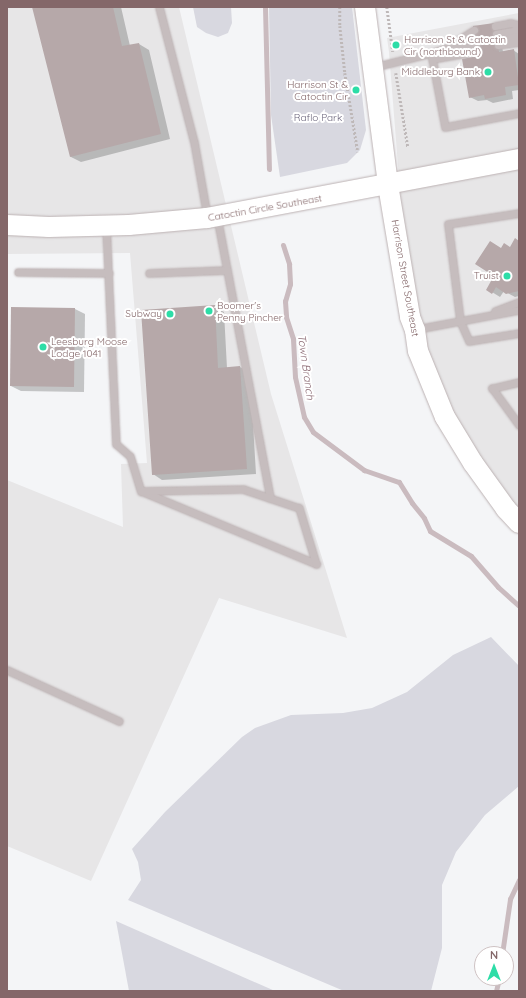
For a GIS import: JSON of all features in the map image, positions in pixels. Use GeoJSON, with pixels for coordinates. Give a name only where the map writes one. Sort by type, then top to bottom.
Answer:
{"type":"FeatureCollection","features":[{"type":"Feature","properties":{"kind":"street","name":"Harrison Street Southeast"},"geometry":{"type":"LineString","coordinates":[[365,7],[388,185],[410,317],[415,330],[418,351],[445,417],[472,463],[506,509],[519,523]]}},
{"type":"Feature","properties":{"kind":"street","name":"Catoctin Circle Southeast"},"geometry":{"type":"LineString","coordinates":[[7,225],[49,227],[166,223],[212,217],[388,185],[519,159]]}},
{"type":"Feature","properties":{"kind":"lane"},"geometry":{"type":"LineString","coordinates":[[159,7],[212,217],[227,270],[270,498]]}},
{"type":"Feature","properties":{"kind":"lane"},"geometry":{"type":"LineString","coordinates":[[495,26],[510,23],[519,25]]}},
{"type":"Feature","properties":{"kind":"lane"},"geometry":{"type":"LineString","coordinates":[[431,56],[447,48],[474,30]]}},
{"type":"Feature","properties":{"kind":"lane"},"geometry":{"type":"LineString","coordinates":[[497,40],[519,30]]}},
{"type":"Feature","properties":{"kind":"lane"},"geometry":{"type":"LineString","coordinates":[[497,40],[519,36]]}},
{"type":"Feature","properties":{"kind":"lane"},"geometry":{"type":"LineString","coordinates":[[497,40],[519,42]]}},
{"type":"Feature","properties":{"kind":"lane"},"geometry":{"type":"LineString","coordinates":[[373,68],[476,45],[447,48]]}},
{"type":"Feature","properties":{"kind":"lane"},"geometry":{"type":"LineString","coordinates":[[431,56],[445,127],[519,113]]}},
{"type":"Feature","properties":{"kind":"lane"},"geometry":{"type":"LineString","coordinates":[[519,213],[448,224],[460,321],[469,341],[519,333]]}},
{"type":"Feature","properties":{"kind":"lane"},"geometry":{"type":"LineString","coordinates":[[106,226],[116,444],[130,456],[141,491],[316,564],[299,508],[243,489],[141,491]]}},
{"type":"Feature","properties":{"kind":"lane"},"geometry":{"type":"LineString","coordinates":[[149,274],[227,270]]}},
{"type":"Feature","properties":{"kind":"lane"},"geometry":{"type":"LineString","coordinates":[[18,272],[109,274]]}},
{"type":"Feature","properties":{"kind":"lane"},"geometry":{"type":"LineString","coordinates":[[484,316],[519,302]]}},
{"type":"Feature","properties":{"kind":"lane"},"geometry":{"type":"LineString","coordinates":[[415,330],[519,310]]}},
{"type":"Feature","properties":{"kind":"lane"},"geometry":{"type":"LineString","coordinates":[[519,382],[492,388],[519,426]]}},
{"type":"Feature","properties":{"kind":"lane"},"geometry":{"type":"LineString","coordinates":[[7,670],[119,721]]}},
{"type":"Feature","properties":{"kind":"path"},"geometry":{"type":"LineString","coordinates":[[340,7],[340,26],[345,73],[358,152]]}},
{"type":"Feature","properties":{"kind":"path"},"geometry":{"type":"LineString","coordinates":[[387,7],[394,63],[408,147]]}},
{"type":"Feature","properties":{"kind":"shaded area"},"geometry":{"type":"Polygon","coordinates":[[[7,7],[179,7],[271,394],[347,638],[219,598],[91,881],[7,846],[7,480],[123,527],[121,464],[147,463],[130,253],[7,254],[7,7]]]}},
{"type":"Feature","properties":{"kind":"shaded area"},"geometry":{"type":"Polygon","coordinates":[[[519,13],[519,523],[445,417],[410,317],[387,38],[519,13]]]}},
{"type":"Feature","properties":{"kind":"green space"},"geometry":{"type":"Polygon","coordinates":[[[193,7],[231,7],[232,23],[228,33],[218,37],[206,33],[197,27],[193,7]]]}},
{"type":"Feature","properties":{"kind":"green space","name":"Raflo Park"},"geometry":{"type":"Polygon","coordinates":[[[269,7],[352,7],[366,130],[360,150],[347,163],[280,177],[271,115],[269,7]]]}},
{"type":"Feature","properties":{"kind":"green space"},"geometry":{"type":"Polygon","coordinates":[[[491,637],[519,666],[519,786],[485,815],[456,852],[442,885],[442,948],[431,991],[344,991],[128,900],[141,880],[138,862],[132,849],[165,812],[242,737],[255,728],[291,715],[343,713],[372,708],[407,692],[453,655],[491,637]]]}},
{"type":"Feature","properties":{"kind":"green space"},"geometry":{"type":"Polygon","coordinates":[[[116,921],[275,991],[129,991],[116,921]]]}},
{"type":"Feature","properties":{"kind":"building"},"geometry":{"type":"Polygon","coordinates":[[[32,7],[113,7],[122,46],[139,43],[161,134],[70,157],[32,7]]]}},
{"type":"Feature","properties":{"kind":"building"},"geometry":{"type":"Polygon","coordinates":[[[494,23],[499,52],[514,49],[519,85],[505,87],[506,95],[485,99],[484,95],[469,98],[462,59],[478,56],[473,26],[494,23]]]}},
{"type":"Feature","properties":{"kind":"building"},"geometry":{"type":"Polygon","coordinates":[[[515,238],[519,241],[519,291],[506,294],[496,287],[492,294],[486,290],[491,281],[486,278],[489,273],[475,264],[490,241],[501,248],[504,243],[510,247],[515,238]]]}},
{"type":"Feature","properties":{"kind":"building"},"geometry":{"type":"Polygon","coordinates":[[[215,305],[218,368],[240,366],[247,469],[152,475],[141,310],[215,305]]]}},
{"type":"Feature","properties":{"kind":"building","name":"Leesburg Moose Lodge 1041"},"geometry":{"type":"Polygon","coordinates":[[[11,307],[75,308],[74,387],[10,386],[11,307]]]}},
{"type":"Feature","properties":{"kind":"waterway","name":"Town Branch"},"geometry":{"type":"LineString","coordinates":[[265,7],[269,169]]}},
{"type":"Feature","properties":{"kind":"waterway","name":"Town Branch"},"geometry":{"type":"LineString","coordinates":[[283,245],[289,264],[290,284],[285,301],[286,317],[293,339],[295,377],[304,417],[313,432],[364,470],[399,482],[412,503],[424,518],[430,531],[471,556],[498,587],[519,606]]}},
{"type":"Feature","properties":{"kind":"waterway"},"geometry":{"type":"LineString","coordinates":[[503,946],[510,899],[519,880]]}},
{"type":"Feature","properties":{"kind":"waterway"},"geometry":{"type":"LineString","coordinates":[[496,991],[497,986]]}},
{"type":"Feature","properties":{"kind":"place","name":"Harrison St & Catoctin Cir (northbound)"},"geometry":{"type":"Point","coordinates":[396,45]}},
{"type":"Feature","properties":{"kind":"place","name":"Middleburg Bank"},"geometry":{"type":"Point","coordinates":[488,72]}},
{"type":"Feature","properties":{"kind":"place","name":"Harrison St & Catoctin Cir"},"geometry":{"type":"Point","coordinates":[356,90]}},
{"type":"Feature","properties":{"kind":"place","name":"Truist"},"geometry":{"type":"Point","coordinates":[507,276]}},
{"type":"Feature","properties":{"kind":"place","name":"Boomer's Penny Pincher"},"geometry":{"type":"Point","coordinates":[209,311]}},
{"type":"Feature","properties":{"kind":"place","name":"Subway"},"geometry":{"type":"Point","coordinates":[170,314]}},
{"type":"Feature","properties":{"kind":"place","name":"Leesburg Moose Lodge 1041"},"geometry":{"type":"Point","coordinates":[43,347]}}]}
